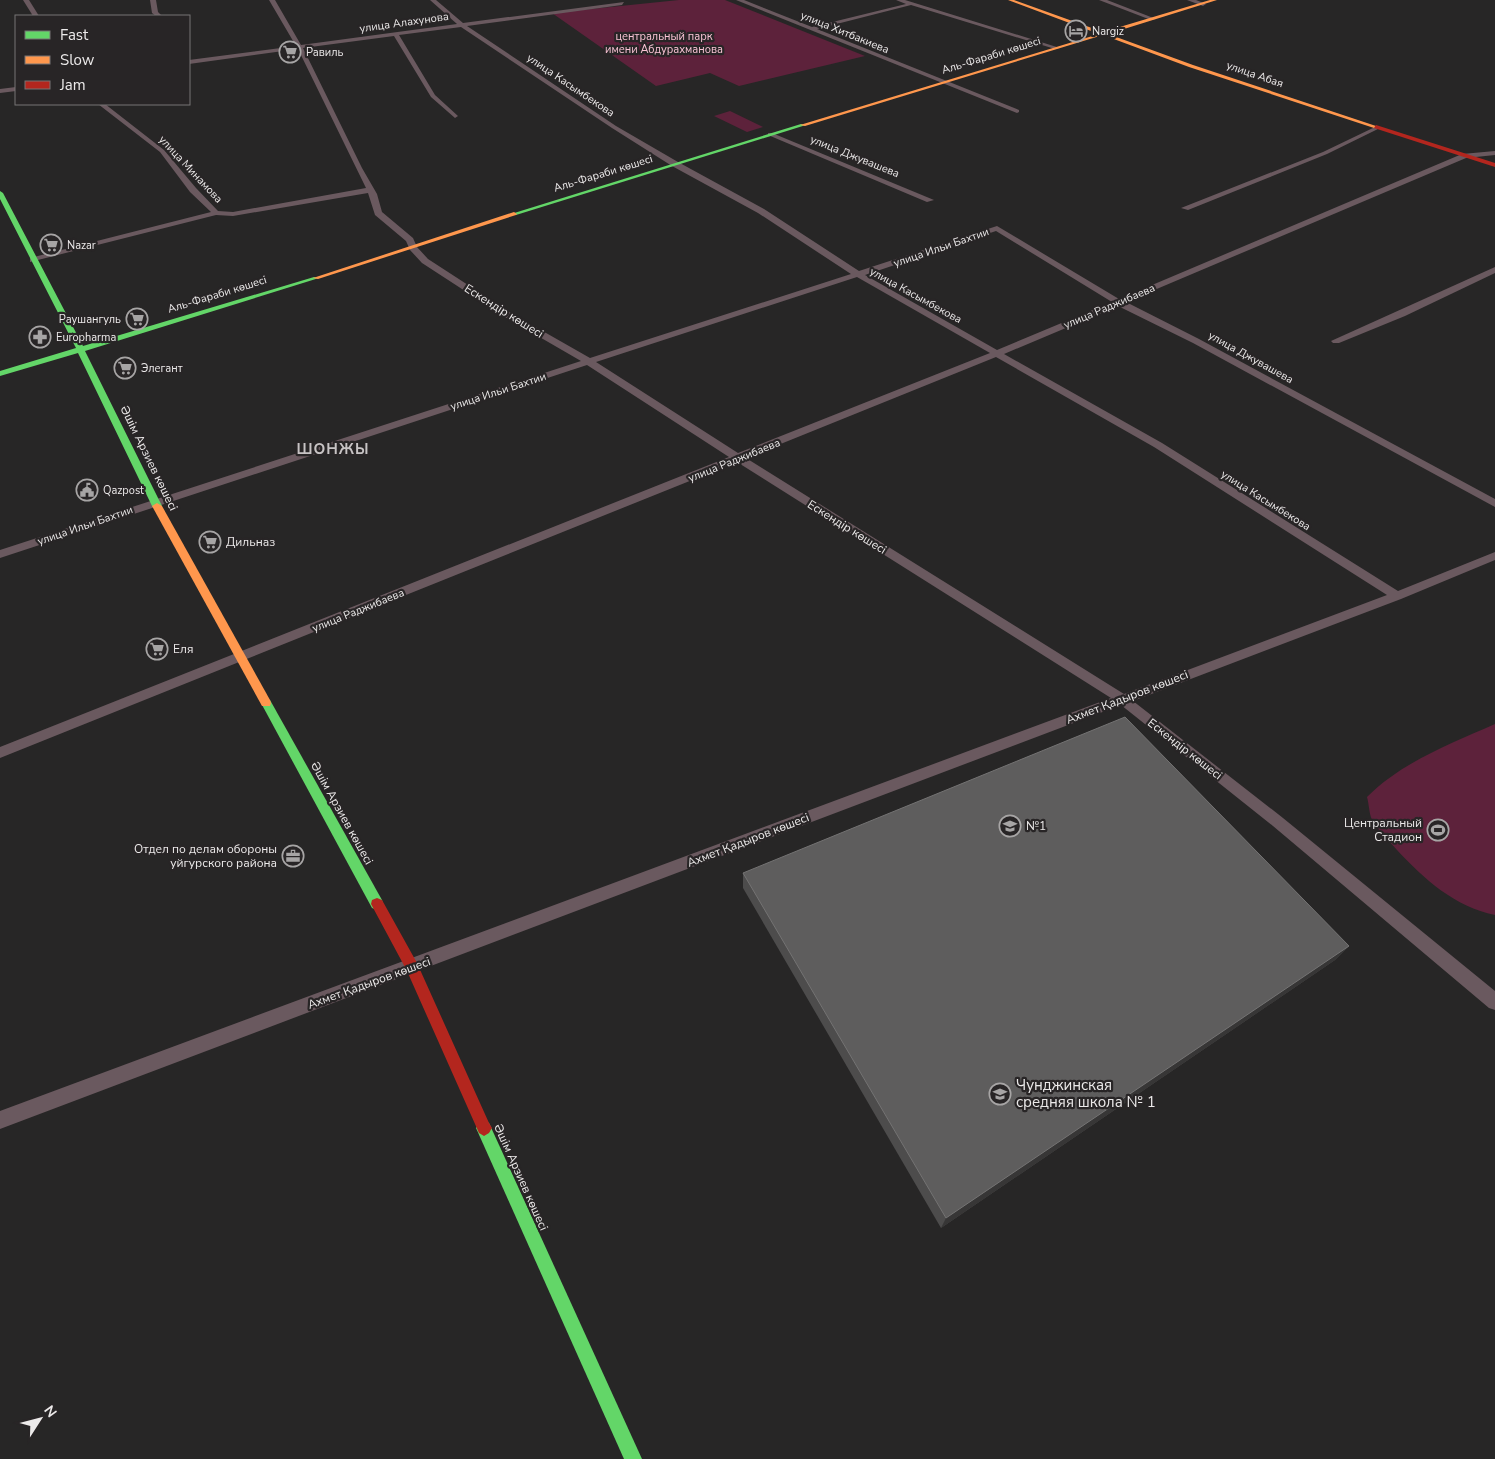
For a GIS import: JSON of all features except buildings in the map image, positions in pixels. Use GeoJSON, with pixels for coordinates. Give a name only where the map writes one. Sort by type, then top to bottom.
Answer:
{"type":"FeatureCollection","features":[{"type":"Feature","properties":{"kind":"main road","name":"улица Абая"},"geometry":{"type":"LineString","coordinates":[[1010,0],[1101,35],[1377,128],[1495,165]]}},
{"type":"Feature","properties":{"kind":"main road","name":"Аль-Фараби көшесі"},"geometry":{"type":"LineString","coordinates":[[0,374],[80,348],[413,248],[453,233],[770,134],[1215,0]]}},
{"type":"Feature","properties":{"kind":"main road","name":"Әшім Арзиев көшесі"},"geometry":{"type":"LineString","coordinates":[[0,193],[80,348],[154,501],[412,967],[633,1459]]}},
{"type":"Feature","properties":{"kind":"street"},"geometry":{"type":"LineString","coordinates":[[26,0],[35,15]]}},
{"type":"Feature","properties":{"kind":"street"},"geometry":{"type":"LineString","coordinates":[[153,0],[155,13],[158,15]]}},
{"type":"Feature","properties":{"kind":"street","name":"Ескендір көшесі"},"geometry":{"type":"LineString","coordinates":[[272,0],[300,46],[370,190],[378,213],[410,240],[413,248],[425,261],[508,315],[589,362],[738,458],[1122,699],[1278,822],[1495,1002]]}},
{"type":"Feature","properties":{"kind":"street","name":"улица Касымбекова"},"geometry":{"type":"LineString","coordinates":[[433,0],[461,24],[614,127],[675,164],[761,211],[859,275],[1158,445],[1397,596]]}},
{"type":"Feature","properties":{"kind":"street","name":"улица Хитбакиева"},"geometry":{"type":"LineString","coordinates":[[739,0],[1017,111]]}},
{"type":"Feature","properties":{"kind":"street"},"geometry":{"type":"LineString","coordinates":[[899,0],[1057,48]]}},
{"type":"Feature","properties":{"kind":"street"},"geometry":{"type":"LineString","coordinates":[[1102,0],[1153,19]]}},
{"type":"Feature","properties":{"kind":"street"},"geometry":{"type":"LineString","coordinates":[[1190,0],[1203,4]]}},
{"type":"Feature","properties":{"kind":"street","name":"улица Алахунова"},"geometry":{"type":"LineString","coordinates":[[190,62],[622,3]]}},
{"type":"Feature","properties":{"kind":"street"},"geometry":{"type":"LineString","coordinates":[[811,29],[912,4]]}},
{"type":"Feature","properties":{"kind":"street"},"geometry":{"type":"LineString","coordinates":[[556,5],[562,10]]}},
{"type":"Feature","properties":{"kind":"street"},"geometry":{"type":"LineString","coordinates":[[395,33],[433,96],[454,116]]}},
{"type":"Feature","properties":{"kind":"street"},"geometry":{"type":"LineString","coordinates":[[0,91],[15,89]]}},
{"type":"Feature","properties":{"kind":"street","name":"улица Минамова"},"geometry":{"type":"LineString","coordinates":[[102,105],[162,151],[193,190],[216,213]]}},
{"type":"Feature","properties":{"kind":"street"},"geometry":{"type":"LineString","coordinates":[[1185,208],[1325,153],[1377,128]]}},
{"type":"Feature","properties":{"kind":"street","name":"улица Джувашева"},"geometry":{"type":"LineString","coordinates":[[770,134],[930,200]]}},
{"type":"Feature","properties":{"kind":"street","name":"улица Раджибаева"},"geometry":{"type":"LineString","coordinates":[[0,753],[998,354],[1464,156],[1495,153]]}},
{"type":"Feature","properties":{"kind":"street"},"geometry":{"type":"LineString","coordinates":[[33,260],[216,213],[233,214],[370,190]]}},
{"type":"Feature","properties":{"kind":"street","name":"улица Джувашева"},"geometry":{"type":"LineString","coordinates":[[997,228],[1118,302],[1196,341],[1495,504]]}},
{"type":"Feature","properties":{"kind":"street","name":"улица Ильи Бахтии"},"geometry":{"type":"LineString","coordinates":[[0,554],[154,501],[859,275],[997,228]]}},
{"type":"Feature","properties":{"kind":"street"},"geometry":{"type":"LineString","coordinates":[[1336,341],[1483,280],[1495,270]]}},
{"type":"Feature","properties":{"kind":"street","name":"Ахмет Қадыров көшесі"},"geometry":{"type":"LineString","coordinates":[[0,1120],[1397,596],[1495,556]]}},
{"type":"Feature","properties":{"kind":"green space","name":"центральный парк имени Абдурахманова"},"geometry":{"type":"Polygon","coordinates":[[[679,0],[725,0],[865,56],[739,86],[710,73],[656,86],[552,13],[679,0]]]}},
{"type":"Feature","properties":{"kind":"green space"},"geometry":{"type":"Polygon","coordinates":[[[730,111],[763,127],[747,132],[714,116],[730,111]]]}},
{"type":"Feature","properties":{"kind":"green space","name":"Центральный Стадион"},"geometry":{"type":"Polygon","coordinates":[[[1495,724],[1495,915],[1467,906],[1454,899],[1418,871],[1374,824],[1367,797],[1395,774],[1411,764],[1495,724]]]}},
{"type":"Feature","properties":{"kind":"traffic: fast"},"geometry":{"type":"LineString","coordinates":[[514,214],[803,125]]}},
{"type":"Feature","properties":{"kind":"traffic: fast"},"geometry":{"type":"LineString","coordinates":[[0,193],[80,348],[157,506]]}},
{"type":"Feature","properties":{"kind":"traffic: fast"},"geometry":{"type":"LineString","coordinates":[[0,374],[316,278]]}},
{"type":"Feature","properties":{"kind":"traffic: fast"},"geometry":{"type":"LineString","coordinates":[[266,703],[377,904]]}},
{"type":"Feature","properties":{"kind":"traffic: fast"},"geometry":{"type":"LineString","coordinates":[[484,1128],[633,1459]]}},
{"type":"Feature","properties":{"kind":"traffic: slow"},"geometry":{"type":"LineString","coordinates":[[1010,0],[1191,66],[1376,127]]}},
{"type":"Feature","properties":{"kind":"traffic: slow"},"geometry":{"type":"LineString","coordinates":[[803,125],[1215,0]]}},
{"type":"Feature","properties":{"kind":"traffic: slow"},"geometry":{"type":"LineString","coordinates":[[316,278],[514,214]]}},
{"type":"Feature","properties":{"kind":"traffic: slow"},"geometry":{"type":"LineString","coordinates":[[157,506],[266,703]]}},
{"type":"Feature","properties":{"kind":"traffic: jam"},"geometry":{"type":"LineString","coordinates":[[1376,127],[1495,165]]}},
{"type":"Feature","properties":{"kind":"traffic: jam"},"geometry":{"type":"LineString","coordinates":[[377,904],[412,967],[484,1128]]}},
{"type":"Feature","properties":{"kind":"place","name":"Nargiz"},"geometry":{"type":"Point","coordinates":[1076,31]}},
{"type":"Feature","properties":{"kind":"place","name":"Равиль"},"geometry":{"type":"Point","coordinates":[290,52]}},
{"type":"Feature","properties":{"kind":"place","name":"Nazar"},"geometry":{"type":"Point","coordinates":[51,245]}},
{"type":"Feature","properties":{"kind":"place","name":"Раушангуль"},"geometry":{"type":"Point","coordinates":[137,319]}},
{"type":"Feature","properties":{"kind":"place","name":"Europharma"},"geometry":{"type":"Point","coordinates":[40,337]}},
{"type":"Feature","properties":{"kind":"place","name":"Элегант"},"geometry":{"type":"Point","coordinates":[125,368]}},
{"type":"Feature","properties":{"kind":"place","name":"Qazpost"},"geometry":{"type":"Point","coordinates":[87,490]}},
{"type":"Feature","properties":{"kind":"place","name":"Дильназ"},"geometry":{"type":"Point","coordinates":[210,542]}},
{"type":"Feature","properties":{"kind":"place","name":"Еля"},"geometry":{"type":"Point","coordinates":[157,649]}},
{"type":"Feature","properties":{"kind":"place","name":"№1"},"geometry":{"type":"Point","coordinates":[1010,826]}},
{"type":"Feature","properties":{"kind":"place","name":"Центральный Стадион"},"geometry":{"type":"Point","coordinates":[1438,830]}},
{"type":"Feature","properties":{"kind":"place","name":"Отдел по делам обороны уйгурского района"},"geometry":{"type":"Point","coordinates":[293,856]}},
{"type":"Feature","properties":{"kind":"place","name":"Чунджинская средняя школа № 1"},"geometry":{"type":"Point","coordinates":[1000,1094]}},
{"type":"Feature","properties":{"kind":"district","name":"ШОНЖЫ"},"geometry":{"type":"Point","coordinates":[333,449]}}]}
